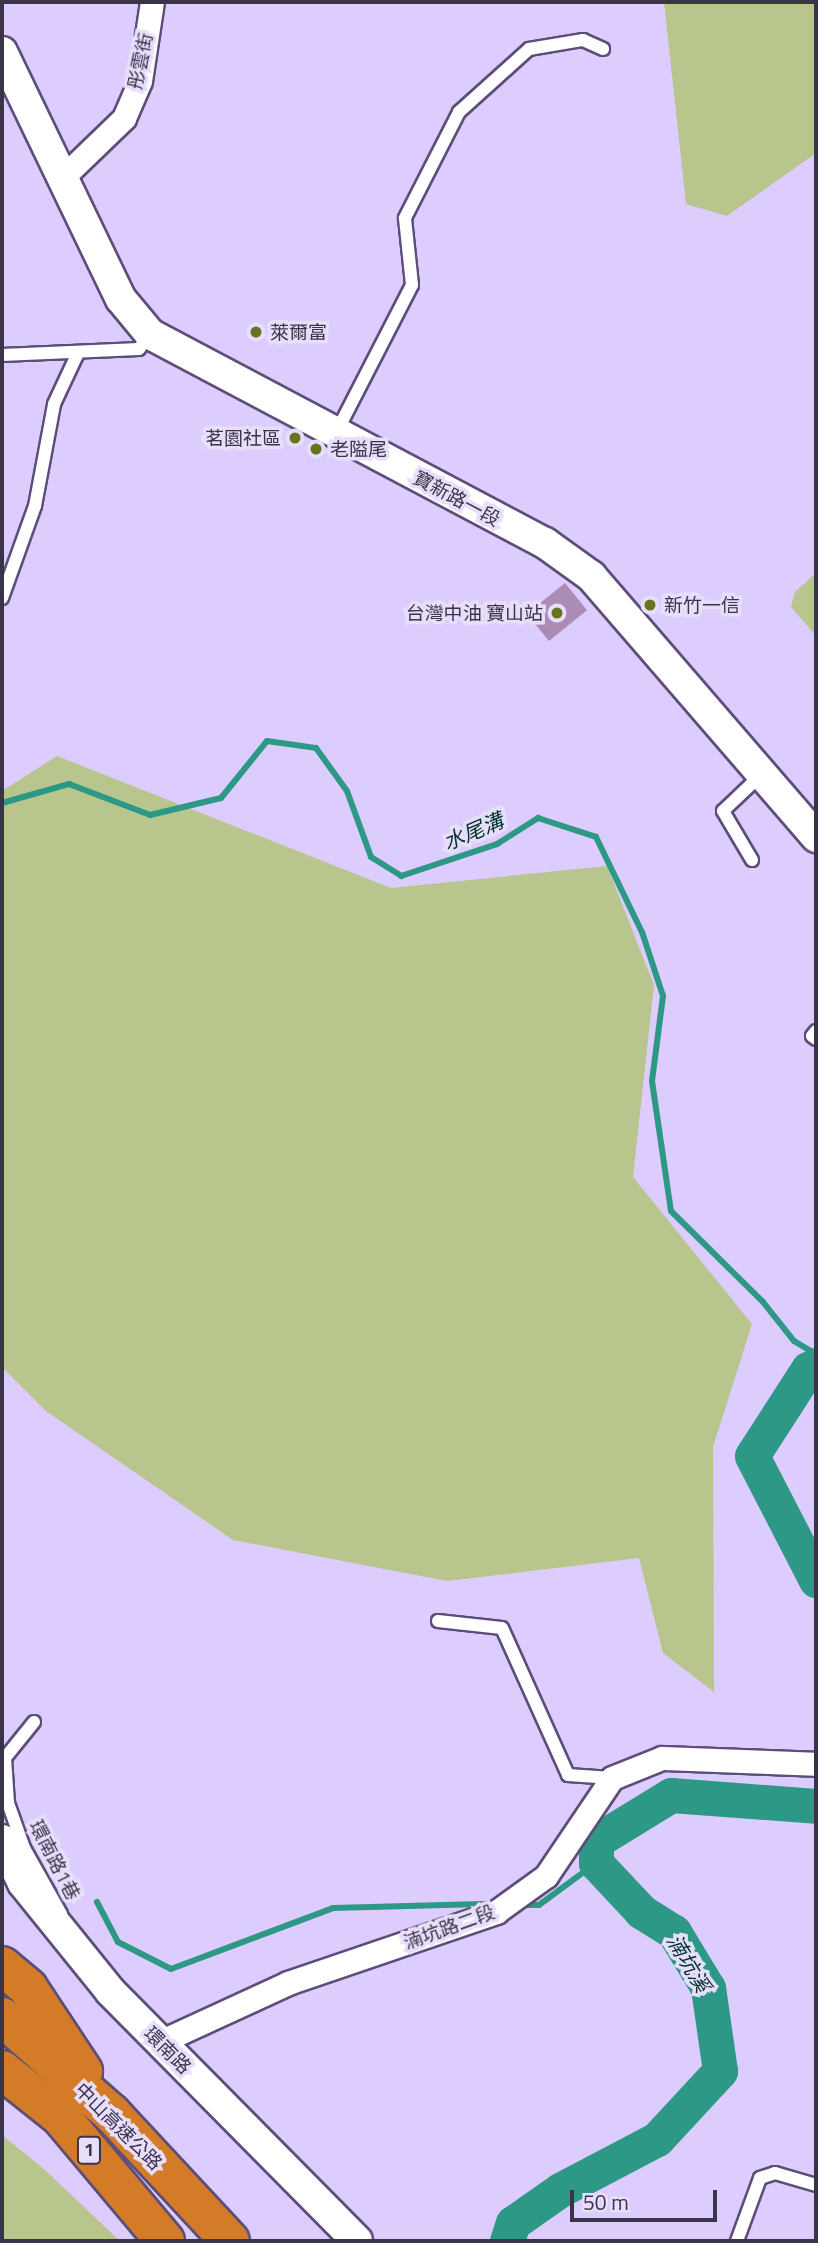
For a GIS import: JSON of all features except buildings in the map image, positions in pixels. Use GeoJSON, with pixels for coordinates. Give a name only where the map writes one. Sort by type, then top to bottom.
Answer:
{"type":"FeatureCollection","features":[{"type":"Feature","properties":{"kind":"highway"},"geometry":{"type":"LineString","coordinates":[[2,1966],[28,1988],[111,2113]]}},
{"type":"Feature","properties":{"kind":"highway","name":"中山高速公路"},"geometry":{"type":"LineString","coordinates":[[2,2017],[111,2113],[230,2241]]}},
{"type":"Feature","properties":{"kind":"highway","name":"中山高速公路"},"geometry":{"type":"LineString","coordinates":[[2,2070],[61,2117],[165,2241]]}},
{"type":"Feature","properties":{"kind":"street","name":"彤雲街"},"geometry":{"type":"LineString","coordinates":[[64,177],[124,118],[139,81],[152,2]]}},
{"type":"Feature","properties":{"kind":"street","name":"寶新路一段"},"geometry":{"type":"LineString","coordinates":[[2,52],[121,299],[150,334],[545,542],[591,576],[816,837]]}},
{"type":"Feature","properties":{"kind":"street"},"geometry":{"type":"LineString","coordinates":[[612,1778],[662,1758],[816,1764]]}},
{"type":"Feature","properties":{"kind":"street","name":"湳坑路二段"},"geometry":{"type":"LineString","coordinates":[[160,2042],[288,1983],[496,1912],[546,1876],[612,1778]]}},
{"type":"Feature","properties":{"kind":"street","name":"環南路"},"geometry":{"type":"LineString","coordinates":[[2,1840],[23,1884],[70,1941],[160,2042],[357,2241]]}},
{"type":"Feature","properties":{"kind":"lane"},"geometry":{"type":"LineString","coordinates":[[336,433],[412,285],[405,218],[459,112],[529,49],[583,40],[603,49]]}},
{"type":"Feature","properties":{"kind":"lane"},"geometry":{"type":"LineString","coordinates":[[2,355],[77,355],[139,349],[150,334]]}},
{"type":"Feature","properties":{"kind":"lane"},"geometry":{"type":"LineString","coordinates":[[2,598],[35,506],[54,404],[77,355]]}},
{"type":"Feature","properties":{"kind":"lane"},"geometry":{"type":"LineString","coordinates":[[752,860],[723,811],[763,773]]}},
{"type":"Feature","properties":{"kind":"lane"},"geometry":{"type":"LineString","coordinates":[[816,1031],[812,1036],[816,1039]]}},
{"type":"Feature","properties":{"kind":"lane"},"geometry":{"type":"LineString","coordinates":[[438,1621],[502,1628],[568,1775],[612,1778]]}},
{"type":"Feature","properties":{"kind":"lane","name":"環南路1巷"},"geometry":{"type":"LineString","coordinates":[[34,1722],[5,1758],[8,1803],[24,1848],[57,1902],[70,1941]]}},
{"type":"Feature","properties":{"kind":"lane"},"geometry":{"type":"LineString","coordinates":[[737,2241],[760,2178],[775,2174],[816,2185]]}},
{"type":"Feature","properties":{"kind":"green space"},"geometry":{"type":"Polygon","coordinates":[[[664,2],[816,2],[816,153],[727,216],[686,204],[664,2]]]}},
{"type":"Feature","properties":{"kind":"green space"},"geometry":{"type":"Polygon","coordinates":[[[816,573],[816,636],[791,607],[795,592],[816,573]]]}},
{"type":"Feature","properties":{"kind":"green space"},"geometry":{"type":"Polygon","coordinates":[[[57,756],[391,888],[607,866],[654,985],[633,1177],[752,1324],[713,1447],[714,1692],[663,1653],[639,1558],[447,1581],[233,1540],[46,1411],[2,1367],[2,791],[57,756]]]}},
{"type":"Feature","properties":{"kind":"green space"},"geometry":{"type":"Polygon","coordinates":[[[2,2135],[45,2170],[120,2241],[2,2241],[2,2135]]]}},
{"type":"Feature","properties":{"kind":"waterway","name":"水尾溝"},"geometry":{"type":"LineString","coordinates":[[2,803],[69,784],[150,815],[221,798],[267,741],[316,748],[347,791],[371,857],[401,876],[497,844],[538,818],[596,837],[642,932],[663,996],[652,1081],[671,1211],[763,1302],[794,1341],[816,1354]]}},
{"type":"Feature","properties":{"kind":"waterway","name":"湳坑溪"},"geometry":{"type":"LineString","coordinates":[[816,1365],[808,1369],[752,1456],[816,1580]]}},
{"type":"Feature","properties":{"kind":"waterway","name":"湳坑溪"},"geometry":{"type":"LineString","coordinates":[[507,2241],[513,2223],[560,2190],[657,2139],[720,2071],[708,1988],[674,1932],[641,1911],[596,1863],[596,1841],[671,1795],[816,1806]]}},
{"type":"Feature","properties":{"kind":"waterway"},"geometry":{"type":"LineString","coordinates":[[519,1905],[539,1905],[596,1863]]}},
{"type":"Feature","properties":{"kind":"waterway"},"geometry":{"type":"LineString","coordinates":[[97,1902],[118,1942],[171,1969],[333,1908],[491,1904]]}},
{"type":"Feature","properties":{"kind":"place","name":"萊爾富"},"geometry":{"type":"Point","coordinates":[256,332]}},
{"type":"Feature","properties":{"kind":"place","name":"茗園社區"},"geometry":{"type":"Point","coordinates":[295,438]}},
{"type":"Feature","properties":{"kind":"place","name":"老隘尾"},"geometry":{"type":"Point","coordinates":[316,449]}},
{"type":"Feature","properties":{"kind":"place","name":"新竹一信"},"geometry":{"type":"Point","coordinates":[650,605]}},
{"type":"Feature","properties":{"kind":"place","name":"台灣中油 寶山站"},"geometry":{"type":"Point","coordinates":[557,613]}}]}
